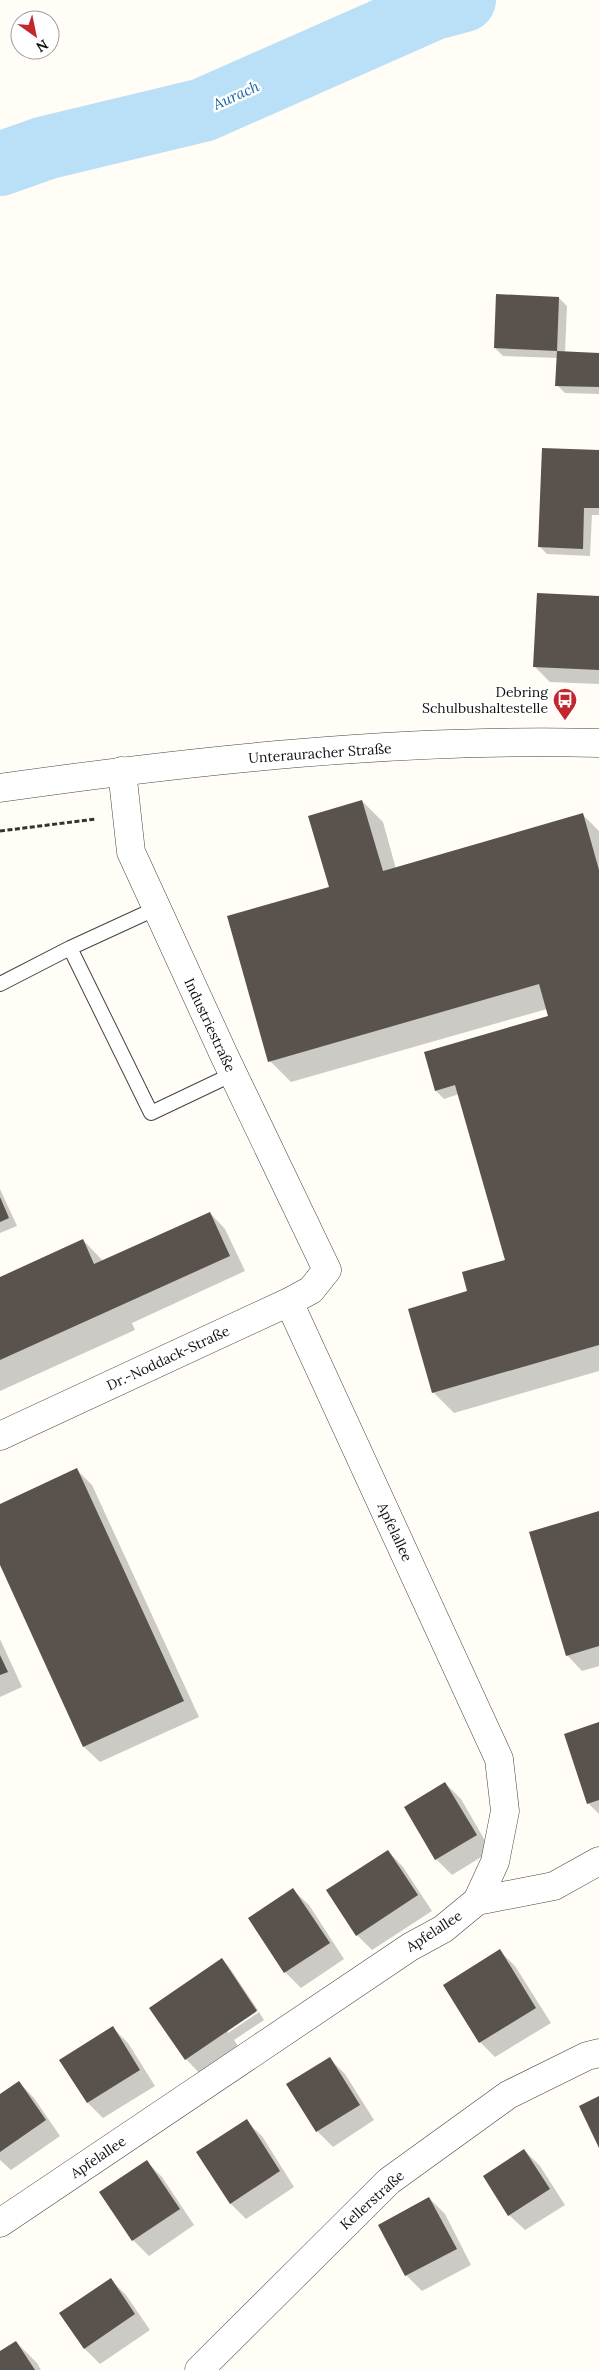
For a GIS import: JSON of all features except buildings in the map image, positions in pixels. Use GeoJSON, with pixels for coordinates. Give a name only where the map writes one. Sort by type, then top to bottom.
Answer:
{"type":"FeatureCollection","features":[{"type":"Feature","properties":{"kind":"street","name":"Unterauracher Straße"},"geometry":{"type":"LineString","coordinates":[[0,788],[122,771],[248,758],[405,747],[599,743]]}},
{"type":"Feature","properties":{"kind":"street","name":"Industriestraße"},"geometry":{"type":"LineString","coordinates":[[122,771],[131,852],[233,1074],[327,1270]]}},
{"type":"Feature","properties":{"kind":"street","name":"Dr.-Noddack-Straße"},"geometry":{"type":"LineString","coordinates":[[0,1436],[289,1302],[311,1290],[327,1270]]}},
{"type":"Feature","properties":{"kind":"street","name":"Apfelallee"},"geometry":{"type":"LineString","coordinates":[[0,2223],[410,1947],[443,1929],[477,1901],[495,1862],[505,1811],[499,1759],[289,1302]]}},
{"type":"Feature","properties":{"kind":"street"},"geometry":{"type":"LineString","coordinates":[[477,1901],[554,1886],[599,1861]]}},
{"type":"Feature","properties":{"kind":"street","name":"Kellerstraße"},"geometry":{"type":"LineString","coordinates":[[199,2370],[389,2181],[508,2095],[599,2052]]}},
{"type":"Feature","properties":{"kind":"lane"},"geometry":{"type":"LineString","coordinates":[[0,984],[70,948],[157,908]]}},
{"type":"Feature","properties":{"kind":"lane"},"geometry":{"type":"LineString","coordinates":[[70,948],[151,1113],[233,1074]]}},
{"type":"Feature","properties":{"kind":"path"},"geometry":{"type":"LineString","coordinates":[[0,831],[127,815]]}},
{"type":"Feature","properties":{"kind":"waterway","name":"Aurach"},"geometry":{"type":"LineString","coordinates":[[0,164],[45,148],[203,110],[434,8],[464,0]]}},
{"type":"Feature","properties":{"kind":"place","name":"Debring Schulbushaltestelle"},"geometry":{"type":"Point","coordinates":[565,721]}}]}
